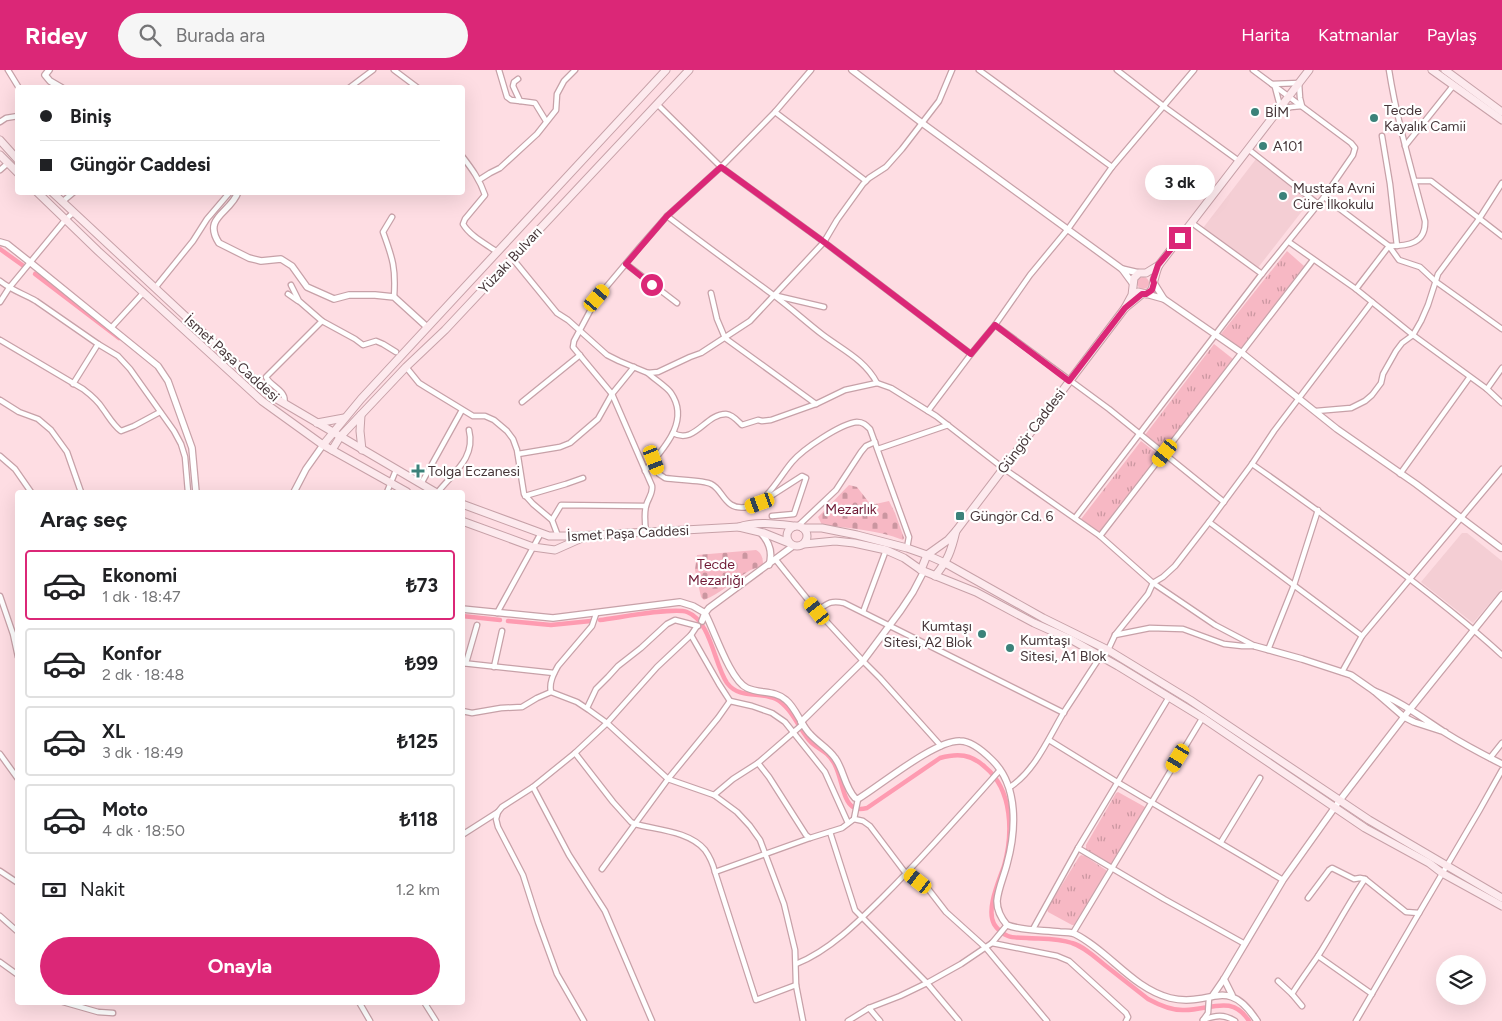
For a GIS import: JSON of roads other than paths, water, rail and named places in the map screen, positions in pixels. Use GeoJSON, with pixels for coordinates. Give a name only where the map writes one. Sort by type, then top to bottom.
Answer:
{"type":"FeatureCollection","features":[{"type":"Feature","properties":{"kind":"main road","name":"Yüzakı Bulvarı"},"geometry":{"type":"LineString","coordinates":[[323,445],[344,418],[427,327],[666,70]]}},
{"type":"Feature","properties":{"kind":"main road"},"geometry":{"type":"LineString","coordinates":[[1125,308],[1134,278],[1158,265],[1309,70]]}},
{"type":"Feature","properties":{"kind":"main road"},"geometry":{"type":"LineString","coordinates":[[1432,70],[1502,120]]}},
{"type":"Feature","properties":{"kind":"main road"},"geometry":{"type":"LineString","coordinates":[[1445,70],[1502,112]]}},
{"type":"Feature","properties":{"kind":"main road","name":"Yüzakı Bulvarı"},"geometry":{"type":"LineString","coordinates":[[332,450],[340,437],[406,367],[445,330],[657,104],[685,71]]}},
{"type":"Feature","properties":{"kind":"main road"},"geometry":{"type":"LineString","coordinates":[[0,140],[15,157]]}},
{"type":"Feature","properties":{"kind":"main road"},"geometry":{"type":"LineString","coordinates":[[0,155],[15,170]]}},
{"type":"Feature","properties":{"kind":"main road"},"geometry":{"type":"LineString","coordinates":[[40,195],[98,251],[262,401],[323,445],[403,490]]}},
{"type":"Feature","properties":{"kind":"main road","name":"İsmet Paşa Caddesi"},"geometry":{"type":"LineString","coordinates":[[55,195],[270,395],[433,490]]}},
{"type":"Feature","properties":{"kind":"main road"},"geometry":{"type":"LineString","coordinates":[[1125,308],[1152,290],[1158,265]]}},
{"type":"Feature","properties":{"kind":"main road"},"geometry":{"type":"LineString","coordinates":[[1143,273],[1154,281]]}},
{"type":"Feature","properties":{"kind":"main road"},"geometry":{"type":"LineString","coordinates":[[1133,286],[1135,291],[1144,294]]}},
{"type":"Feature","properties":{"kind":"main road","name":"Güngör Caddesi"},"geometry":{"type":"LineString","coordinates":[[956,531],[1125,308]]}},
{"type":"Feature","properties":{"kind":"main road"},"geometry":{"type":"LineString","coordinates":[[361,415],[362,450]]}},
{"type":"Feature","properties":{"kind":"main road"},"geometry":{"type":"LineString","coordinates":[[316,423],[344,418]]}},
{"type":"Feature","properties":{"kind":"main road","name":"İsmet Paşa Caddesi"},"geometry":{"type":"LineString","coordinates":[[465,505],[550,536],[589,536],[739,527]]}},
{"type":"Feature","properties":{"kind":"main road"},"geometry":{"type":"LineString","coordinates":[[465,522],[533,547],[555,550],[589,536]]}},
{"type":"Feature","properties":{"kind":"main road"},"geometry":{"type":"LineString","coordinates":[[739,527],[746,524],[769,524],[832,530],[908,548],[945,563],[1043,618],[1108,650],[1370,820],[1502,898]]}},
{"type":"Feature","properties":{"kind":"main road"},"geometry":{"type":"LineString","coordinates":[[739,527],[761,532],[798,546],[826,542],[843,542],[886,550],[904,558],[922,571],[976,592],[1034,623],[1072,640],[1169,696],[1205,714],[1365,828],[1502,906]]}},
{"type":"Feature","properties":{"kind":"main road"},"geometry":{"type":"LineString","coordinates":[[791,544],[787,533],[791,528],[798,527],[807,534],[804,544]]}},
{"type":"Feature","properties":{"kind":"main road"},"geometry":{"type":"LineString","coordinates":[[922,571],[927,555],[948,540],[956,531]]}},
{"type":"Feature","properties":{"kind":"main road"},"geometry":{"type":"LineString","coordinates":[[935,576],[945,563],[956,531]]}},
{"type":"Feature","properties":{"kind":"street"},"geometry":{"type":"LineString","coordinates":[[8,70],[17,85]]}},
{"type":"Feature","properties":{"kind":"street"},"geometry":{"type":"LineString","coordinates":[[49,70],[45,75],[57,85]]}},
{"type":"Feature","properties":{"kind":"street"},"geometry":{"type":"LineString","coordinates":[[352,85],[373,70]]}},
{"type":"Feature","properties":{"kind":"street"},"geometry":{"type":"LineString","coordinates":[[394,70],[414,85]]}},
{"type":"Feature","properties":{"kind":"street"},"geometry":{"type":"LineString","coordinates":[[499,70],[507,98],[535,103],[546,121]]}},
{"type":"Feature","properties":{"kind":"street"},"geometry":{"type":"LineString","coordinates":[[479,180],[500,168],[537,134],[556,110],[557,94],[564,81],[575,70]]}},
{"type":"Feature","properties":{"kind":"street"},"geometry":{"type":"LineString","coordinates":[[646,532],[646,506],[653,492],[652,486],[612,394],[573,347],[573,344],[597,298],[667,216],[721,167],[775,112],[811,70]]}},
{"type":"Feature","properties":{"kind":"street"},"geometry":{"type":"LineString","coordinates":[[852,70],[1122,269],[1133,286]]}},
{"type":"Feature","properties":{"kind":"street"},"geometry":{"type":"LineString","coordinates":[[512,258],[557,313],[568,320],[607,355],[648,372],[658,372],[701,354],[750,321],[824,242],[837,220],[866,181],[886,168],[939,101],[952,70]]}},
{"type":"Feature","properties":{"kind":"street"},"geometry":{"type":"LineString","coordinates":[[979,70],[1112,167]]}},
{"type":"Feature","properties":{"kind":"street"},"geometry":{"type":"LineString","coordinates":[[1117,70],[1240,161]]}},
{"type":"Feature","properties":{"kind":"street"},"geometry":{"type":"LineString","coordinates":[[928,410],[995,325],[1030,275],[1068,229],[1112,167],[1194,70]]}},
{"type":"Feature","properties":{"kind":"street"},"geometry":{"type":"LineString","coordinates":[[1075,518],[1262,274],[1324,197],[1353,155],[1355,148],[1351,143],[1253,70]]}},
{"type":"Feature","properties":{"kind":"street"},"geometry":{"type":"LineString","coordinates":[[1389,70],[1405,146],[1426,221],[1426,229],[1421,238],[1413,242],[1389,246]]}},
{"type":"Feature","properties":{"kind":"street"},"geometry":{"type":"LineString","coordinates":[[518,80],[514,82],[513,86],[520,101]]}},
{"type":"Feature","properties":{"kind":"street"},"geometry":{"type":"LineString","coordinates":[[1273,85],[1299,83],[1302,106]]}},
{"type":"Feature","properties":{"kind":"street"},"geometry":{"type":"LineString","coordinates":[[1273,85],[1280,109],[1302,106]]}},
{"type":"Feature","properties":{"kind":"street"},"geometry":{"type":"LineString","coordinates":[[1405,146],[1453,86]]}},
{"type":"Feature","properties":{"kind":"street"},"geometry":{"type":"LineString","coordinates":[[657,104],[721,167],[824,242],[971,354]]}},
{"type":"Feature","properties":{"kind":"street"},"geometry":{"type":"LineString","coordinates":[[775,112],[866,181]]}},
{"type":"Feature","properties":{"kind":"street"},"geometry":{"type":"LineString","coordinates":[[0,122],[6,118],[15,116]]}},
{"type":"Feature","properties":{"kind":"street"},"geometry":{"type":"LineString","coordinates":[[1382,136],[1390,184],[1396,246]]}},
{"type":"Feature","properties":{"kind":"street"},"geometry":{"type":"LineString","coordinates":[[1248,149],[1318,204]]}},
{"type":"Feature","properties":{"kind":"street"},"geometry":{"type":"LineString","coordinates":[[465,160],[479,180],[485,195],[464,219],[463,224],[497,252]]}},
{"type":"Feature","properties":{"kind":"street"},"geometry":{"type":"LineString","coordinates":[[0,170],[8,162]]}},
{"type":"Feature","properties":{"kind":"street"},"geometry":{"type":"LineString","coordinates":[[1415,181],[1431,181],[1502,236]]}},
{"type":"Feature","properties":{"kind":"street"},"geometry":{"type":"LineString","coordinates":[[1316,411],[1351,408],[1372,395],[1381,383],[1383,374],[1396,351],[1402,343],[1413,335],[1428,305],[1438,274],[1479,220],[1502,183]]}},
{"type":"Feature","properties":{"kind":"street"},"geometry":{"type":"LineString","coordinates":[[62,202],[70,195]]}},
{"type":"Feature","properties":{"kind":"street"},"geometry":{"type":"LineString","coordinates":[[155,288],[227,195]]}},
{"type":"Feature","properties":{"kind":"street"},"geometry":{"type":"LineString","coordinates":[[237,195],[215,221],[213,226],[219,243],[249,258],[261,261],[282,259],[292,266],[307,287],[334,299],[349,295],[375,295],[394,298],[427,327]]}},
{"type":"Feature","properties":{"kind":"street"},"geometry":{"type":"LineString","coordinates":[[1324,197],[1389,246],[1399,260],[1420,267],[1435,281],[1502,329]]}},
{"type":"Feature","properties":{"kind":"street"},"geometry":{"type":"LineString","coordinates":[[0,302],[9,288],[74,213]]}},
{"type":"Feature","properties":{"kind":"street"},"geometry":{"type":"LineString","coordinates":[[667,216],[865,365],[877,383]]}},
{"type":"Feature","properties":{"kind":"street"},"geometry":{"type":"LineString","coordinates":[[392,217],[383,232],[394,262],[394,298]]}},
{"type":"Feature","properties":{"kind":"street"},"geometry":{"type":"LineString","coordinates":[[1192,223],[1262,274]]}},
{"type":"Feature","properties":{"kind":"street"},"geometry":{"type":"LineString","coordinates":[[0,242],[7,244],[158,366],[168,381],[192,448],[196,490]]}},
{"type":"Feature","properties":{"kind":"street"},"geometry":{"type":"LineString","coordinates":[[1289,242],[1356,289],[1502,403]]}},
{"type":"Feature","properties":{"kind":"street"},"geometry":{"type":"LineString","coordinates":[[1356,289],[1389,246]]}},
{"type":"Feature","properties":{"kind":"street"},"geometry":{"type":"LineString","coordinates":[[1100,536],[1313,260]]}},
{"type":"Feature","properties":{"kind":"street"},"geometry":{"type":"LineString","coordinates":[[626,264],[677,304]]}},
{"type":"Feature","properties":{"kind":"street"},"geometry":{"type":"LineString","coordinates":[[1122,269],[1143,273]]}},
{"type":"Feature","properties":{"kind":"street"},"geometry":{"type":"LineString","coordinates":[[0,281],[9,288],[36,301],[118,356],[140,382],[181,444],[185,457],[188,490]]}},
{"type":"Feature","properties":{"kind":"street"},"geometry":{"type":"LineString","coordinates":[[1154,281],[1164,298],[1242,353],[1351,439],[1502,548]]}},
{"type":"Feature","properties":{"kind":"street"},"geometry":{"type":"LineString","coordinates":[[291,285],[299,301]]}},
{"type":"Feature","properties":{"kind":"street"},"geometry":{"type":"LineString","coordinates":[[111,328],[144,292]]}},
{"type":"Feature","properties":{"kind":"street"},"geometry":{"type":"LineString","coordinates":[[712,293],[717,319],[725,338],[816,404]]}},
{"type":"Feature","properties":{"kind":"street"},"geometry":{"type":"LineString","coordinates":[[288,294],[322,321],[355,338],[363,345],[376,341],[396,352]]}},
{"type":"Feature","properties":{"kind":"street"},"geometry":{"type":"LineString","coordinates":[[1144,294],[1164,298]]}},
{"type":"Feature","properties":{"kind":"street"},"geometry":{"type":"LineString","coordinates":[[774,295],[824,307]]}},
{"type":"Feature","properties":{"kind":"street"},"geometry":{"type":"LineString","coordinates":[[1010,787],[1021,780],[1049,740],[1100,657],[1108,650],[1115,636],[1148,594],[1153,583],[1175,566],[1372,302]]}},
{"type":"Feature","properties":{"kind":"street"},"geometry":{"type":"LineString","coordinates":[[284,404],[284,395],[266,377],[322,321]]}},
{"type":"Feature","properties":{"kind":"street"},"geometry":{"type":"LineString","coordinates":[[995,325],[1140,433],[1224,502]]}},
{"type":"Feature","properties":{"kind":"street"},"geometry":{"type":"LineString","coordinates":[[0,340],[83,389],[95,399],[114,426],[121,431],[160,412]]}},
{"type":"Feature","properties":{"kind":"street"},"geometry":{"type":"LineString","coordinates":[[73,384],[98,344]]}},
{"type":"Feature","properties":{"kind":"street"},"geometry":{"type":"LineString","coordinates":[[522,402],[580,355]]}},
{"type":"Feature","properties":{"kind":"street"},"geometry":{"type":"LineString","coordinates":[[406,367],[419,382],[462,410],[472,416],[485,416],[494,420],[507,431],[513,439],[518,454],[525,496],[552,520],[558,536]]}},
{"type":"Feature","properties":{"kind":"street"},"geometry":{"type":"LineString","coordinates":[[518,454],[560,447],[570,443],[598,419],[612,394],[634,367]]}},
{"type":"Feature","properties":{"kind":"street"},"geometry":{"type":"LineString","coordinates":[[1486,389],[1502,368]]}},
{"type":"Feature","properties":{"kind":"street"},"geometry":{"type":"LineString","coordinates":[[645,471],[673,433],[679,417],[678,407],[672,393],[648,372]]}},
{"type":"Feature","properties":{"kind":"street"},"geometry":{"type":"LineString","coordinates":[[1400,474],[1469,378]]}},
{"type":"Feature","properties":{"kind":"street"},"geometry":{"type":"LineString","coordinates":[[673,433],[679,436],[691,435],[714,418],[726,414],[742,424],[758,420],[771,420],[816,404],[845,390],[877,383],[890,388],[928,410],[1003,468],[1100,536],[1153,583],[1215,625],[1254,646],[1350,675],[1374,691],[1404,717],[1445,732]]}},
{"type":"Feature","properties":{"kind":"street"},"geometry":{"type":"LineString","coordinates":[[0,400],[19,412],[38,419],[52,430],[67,452],[80,490]]}},
{"type":"Feature","properties":{"kind":"street"},"geometry":{"type":"LineString","coordinates":[[421,484],[462,410]]}},
{"type":"Feature","properties":{"kind":"street"},"geometry":{"type":"LineString","coordinates":[[760,503],[793,461],[823,438],[844,426],[858,422],[865,424],[870,428],[909,537],[908,548]]}},
{"type":"Feature","properties":{"kind":"street"},"geometry":{"type":"LineString","coordinates":[[878,450],[948,425]]}},
{"type":"Feature","properties":{"kind":"street"},"geometry":{"type":"LineString","coordinates":[[439,490],[465,460],[472,440],[469,430]]}},
{"type":"Feature","properties":{"kind":"street"},"geometry":{"type":"LineString","coordinates":[[798,527],[836,490],[866,446],[875,442]]}},
{"type":"Feature","properties":{"kind":"street"},"geometry":{"type":"LineString","coordinates":[[295,490],[306,469],[323,445]]}},
{"type":"Feature","properties":{"kind":"street"},"geometry":{"type":"LineString","coordinates":[[0,456],[15,469],[30,490]]}},
{"type":"Feature","properties":{"kind":"street"},"geometry":{"type":"LineString","coordinates":[[654,460],[659,474],[665,478],[710,483],[733,506],[746,508],[760,503],[802,476],[806,478],[794,514],[772,516]]}},
{"type":"Feature","properties":{"kind":"street"},"geometry":{"type":"LineString","coordinates":[[1252,464],[1318,510],[1409,578],[1475,630],[1502,655]]}},
{"type":"Feature","properties":{"kind":"street"},"geometry":{"type":"LineString","coordinates":[[1342,672],[1362,636],[1502,469]]}},
{"type":"Feature","properties":{"kind":"street"},"geometry":{"type":"LineString","coordinates":[[388,490],[396,470]]}},
{"type":"Feature","properties":{"kind":"street"},"geometry":{"type":"LineString","coordinates":[[525,496],[583,478]]}},
{"type":"Feature","properties":{"kind":"street"},"geometry":{"type":"LineString","coordinates":[[552,520],[561,505],[646,506]]}},
{"type":"Feature","properties":{"kind":"street"},"geometry":{"type":"LineString","coordinates":[[1268,650],[1294,585],[1318,510]]}},
{"type":"Feature","properties":{"kind":"street"},"geometry":{"type":"LineString","coordinates":[[1209,522],[1362,636]]}},
{"type":"Feature","properties":{"kind":"street"},"geometry":{"type":"LineString","coordinates":[[497,613],[541,532]]}},
{"type":"Feature","properties":{"kind":"street"},"geometry":{"type":"LineString","coordinates":[[761,532],[771,550],[769,565]]}},
{"type":"Feature","properties":{"kind":"street"},"geometry":{"type":"LineString","coordinates":[[465,833],[533,787],[576,753],[690,635],[700,624],[709,608],[776,560],[791,544]]}},
{"type":"Feature","properties":{"kind":"street"},"geometry":{"type":"LineString","coordinates":[[863,612],[886,550]]}},
{"type":"Feature","properties":{"kind":"street"},"geometry":{"type":"LineString","coordinates":[[776,560],[817,611],[941,746]]}},
{"type":"Feature","properties":{"kind":"street"},"geometry":{"type":"LineString","coordinates":[[714,795],[733,779],[758,763],[801,725],[863,662],[913,592],[922,571]]}},
{"type":"Feature","properties":{"kind":"street"},"geometry":{"type":"LineString","coordinates":[[0,596],[15,643]]}},
{"type":"Feature","properties":{"kind":"street"},"geometry":{"type":"LineString","coordinates":[[1203,1020],[1208,1013],[1211,997],[1224,979],[1283,880],[1340,800],[1410,709],[1502,596]]}},
{"type":"Feature","properties":{"kind":"street"},"geometry":{"type":"LineString","coordinates":[[817,611],[828,603],[835,601],[844,603],[1064,713]]}},
{"type":"Feature","properties":{"kind":"street"},"geometry":{"type":"LineString","coordinates":[[465,609],[552,618],[596,614],[664,603],[680,602],[693,606],[705,613],[731,670],[742,685],[750,689],[774,693],[787,700],[801,725],[836,758],[844,781],[851,794],[858,799]]}},
{"type":"Feature","properties":{"kind":"street"},"geometry":{"type":"LineString","coordinates":[[551,692],[549,686],[554,673],[592,626],[596,614]]}},
{"type":"Feature","properties":{"kind":"street"},"geometry":{"type":"LineString","coordinates":[[587,708],[596,689],[608,676],[667,624],[676,620],[700,624]]}},
{"type":"Feature","properties":{"kind":"street"},"geometry":{"type":"LineString","coordinates":[[465,660],[477,625]]}},
{"type":"Feature","properties":{"kind":"street"},"geometry":{"type":"LineString","coordinates":[[1115,636],[1150,628],[1183,629],[1224,644],[1254,646]]}},
{"type":"Feature","properties":{"kind":"street"},"geometry":{"type":"LineString","coordinates":[[494,667],[502,631]]}},
{"type":"Feature","properties":{"kind":"street"},"geometry":{"type":"LineString","coordinates":[[690,635],[730,701],[772,713],[793,732],[825,772],[848,823]]}},
{"type":"Feature","properties":{"kind":"street"},"geometry":{"type":"LineString","coordinates":[[465,663],[554,673]]}},
{"type":"Feature","properties":{"kind":"street"},"geometry":{"type":"LineString","coordinates":[[1374,691],[1410,709],[1445,732],[1502,764]]}},
{"type":"Feature","properties":{"kind":"street"},"geometry":{"type":"LineString","coordinates":[[465,712],[472,713],[501,708],[522,707],[551,692],[587,708],[607,723],[668,779],[714,795],[737,812],[760,840],[784,904],[795,950],[796,985],[803,1021]]}},
{"type":"Feature","properties":{"kind":"street"},"geometry":{"type":"LineString","coordinates":[[1034,929],[1078,848],[1169,696]]}},
{"type":"Feature","properties":{"kind":"street"},"geometry":{"type":"LineString","coordinates":[[602,869],[668,779],[730,701]]}},
{"type":"Feature","properties":{"kind":"street"},"geometry":{"type":"LineString","coordinates":[[1073,933],[1205,714]]}},
{"type":"Feature","properties":{"kind":"street"},"geometry":{"type":"LineString","coordinates":[[1049,740],[1283,880]]}},
{"type":"Feature","properties":{"kind":"street"},"geometry":{"type":"LineString","coordinates":[[715,872],[765,853],[842,828],[854,819],[858,799],[910,764],[946,743],[962,741],[984,751],[996,764],[1010,787],[1014,820],[1013,840],[997,900],[998,911],[1006,927]]}},
{"type":"Feature","properties":{"kind":"street"},"geometry":{"type":"LineString","coordinates":[[1490,758],[1502,743]]}},
{"type":"Feature","properties":{"kind":"street"},"geometry":{"type":"LineString","coordinates":[[576,753],[631,822],[686,836],[705,850],[711,859],[756,1000],[796,985]]}},
{"type":"Feature","properties":{"kind":"street"},"geometry":{"type":"LineString","coordinates":[[0,754],[15,775]]}},
{"type":"Feature","properties":{"kind":"street"},"geometry":{"type":"LineString","coordinates":[[758,763],[806,835],[810,838]]}},
{"type":"Feature","properties":{"kind":"street"},"geometry":{"type":"LineString","coordinates":[[796,964],[809,959],[831,944],[862,918],[907,873],[1000,770]]}},
{"type":"Feature","properties":{"kind":"street"},"geometry":{"type":"LineString","coordinates":[[1356,1021],[1502,770]]}},
{"type":"Feature","properties":{"kind":"street"},"geometry":{"type":"LineString","coordinates":[[1221,842],[1260,778]]}},
{"type":"Feature","properties":{"kind":"street"},"geometry":{"type":"LineString","coordinates":[[533,787],[569,855],[605,911],[652,1021]]}},
{"type":"Feature","properties":{"kind":"street"},"geometry":{"type":"LineString","coordinates":[[498,812],[496,818],[498,827],[523,875],[557,974],[584,1021]]}},
{"type":"Feature","properties":{"kind":"street"},"geometry":{"type":"LineString","coordinates":[[854,819],[863,821],[870,826],[907,873],[929,890],[946,912],[986,948],[1047,1021]]}},
{"type":"Feature","properties":{"kind":"street"},"geometry":{"type":"LineString","coordinates":[[830,832],[855,910],[927,984],[959,1021]]}},
{"type":"Feature","properties":{"kind":"street"},"geometry":{"type":"LineString","coordinates":[[1078,848],[1245,944]]}},
{"type":"Feature","properties":{"kind":"street"},"geometry":{"type":"LineString","coordinates":[[1308,898],[1330,868],[1335,868],[1354,879],[1365,879],[1404,910],[1418,914]]}},
{"type":"Feature","properties":{"kind":"street"},"geometry":{"type":"LineString","coordinates":[[0,871],[15,881]]}},
{"type":"Feature","properties":{"kind":"street"},"geometry":{"type":"LineString","coordinates":[[1292,994],[1318,956],[1365,879]]}},
{"type":"Feature","properties":{"kind":"street"},"geometry":{"type":"LineString","coordinates":[[0,916],[15,929]]}},
{"type":"Feature","properties":{"kind":"street"},"geometry":{"type":"LineString","coordinates":[[1006,927],[1073,933],[1158,994],[1188,1000],[1232,995]]}},
{"type":"Feature","properties":{"kind":"street"},"geometry":{"type":"LineString","coordinates":[[848,1021],[869,1008],[927,984],[992,944],[1006,927]]}},
{"type":"Feature","properties":{"kind":"street"},"geometry":{"type":"LineString","coordinates":[[992,944],[1057,956],[1069,961],[1126,1013],[1128,1018],[1126,1021]]}},
{"type":"Feature","properties":{"kind":"street"},"geometry":{"type":"LineString","coordinates":[[1318,956],[1372,994]]}},
{"type":"Feature","properties":{"kind":"street"},"geometry":{"type":"LineString","coordinates":[[0,962],[15,973]]}},
{"type":"Feature","properties":{"kind":"street"},"geometry":{"type":"LineString","coordinates":[[1224,979],[1232,995],[1241,1001],[1257,1021]]}},
{"type":"Feature","properties":{"kind":"street"},"geometry":{"type":"LineString","coordinates":[[1278,980],[1302,1006]]}},
{"type":"Feature","properties":{"kind":"street"},"geometry":{"type":"LineString","coordinates":[[74,1005],[113,1014]]}},
{"type":"Feature","properties":{"kind":"street"},"geometry":{"type":"LineString","coordinates":[[361,1005],[370,1021]]}},
{"type":"Feature","properties":{"kind":"street"},"geometry":{"type":"LineString","coordinates":[[426,1005],[436,1021]]}},
{"type":"Feature","properties":{"kind":"street"},"geometry":{"type":"LineString","coordinates":[[869,1008],[880,1021]]}},
{"type":"Feature","properties":{"kind":"street"},"geometry":{"type":"LineString","coordinates":[[1203,1020],[1222,1015],[1235,1021]]}},
{"type":"Feature","properties":{"kind":"waterway"},"geometry":{"type":"LineString","coordinates":[[0,249],[25,267]]}},
{"type":"Feature","properties":{"kind":"waterway"},"geometry":{"type":"LineString","coordinates":[[35,274],[119,338]]}},
{"type":"Feature","properties":{"kind":"waterway"},"geometry":{"type":"LineString","coordinates":[[600,620],[670,611],[687,612],[695,617],[707,633],[727,683],[738,692],[770,697],[786,707],[809,740],[832,760],[846,797],[855,808],[867,808],[940,758],[958,755],[975,759],[994,777],[1001,788],[1006,800],[1008,813],[1009,840],[1007,854],[991,911],[994,924],[998,929],[1012,937],[1056,939],[1077,945],[1090,953],[1148,999],[1166,1007],[1175,1010],[1185,1010],[1220,1005],[1228,1006],[1235,1008],[1249,1021]]}},
{"type":"Feature","properties":{"kind":"waterway"},"geometry":{"type":"LineString","coordinates":[[465,616],[500,620]]}},
{"type":"Feature","properties":{"kind":"waterway"},"geometry":{"type":"LineString","coordinates":[[508,621],[551,625],[591,621]]}},
{"type":"Feature","properties":{"kind":"place","name":"BİM"},"geometry":{"type":"Point","coordinates":[1255,112]}},
{"type":"Feature","properties":{"kind":"place","name":"Tecde Kayalık Camii"},"geometry":{"type":"Point","coordinates":[1374,118]}},
{"type":"Feature","properties":{"kind":"place","name":"A101"},"geometry":{"type":"Point","coordinates":[1263,146]}},
{"type":"Feature","properties":{"kind":"place","name":"Mustafa Avni Cüre İlkokulu"},"geometry":{"type":"Point","coordinates":[1283,196]}},
{"type":"Feature","properties":{"kind":"place","name":"Tolga Eczanesi"},"geometry":{"type":"Point","coordinates":[418,471]}},
{"type":"Feature","properties":{"kind":"place","name":"Güngör Cd. 6"},"geometry":{"type":"Point","coordinates":[960,516]}},
{"type":"Feature","properties":{"kind":"place","name":"Kumtaşı Sitesi, A2 Blok"},"geometry":{"type":"Point","coordinates":[982,634]}},
{"type":"Feature","properties":{"kind":"place","name":"Kumtaşı Sitesi, A1 Blok"},"geometry":{"type":"Point","coordinates":[1010,648]}},
{"type":"Feature","properties":{"kind":"park label","name":"Mezarlık"},"geometry":{"type":"Point","coordinates":[851,509]}},
{"type":"Feature","properties":{"kind":"park label","name":"Tecde Mezarlığı"},"geometry":{"type":"Point","coordinates":[716,572]}}]}
